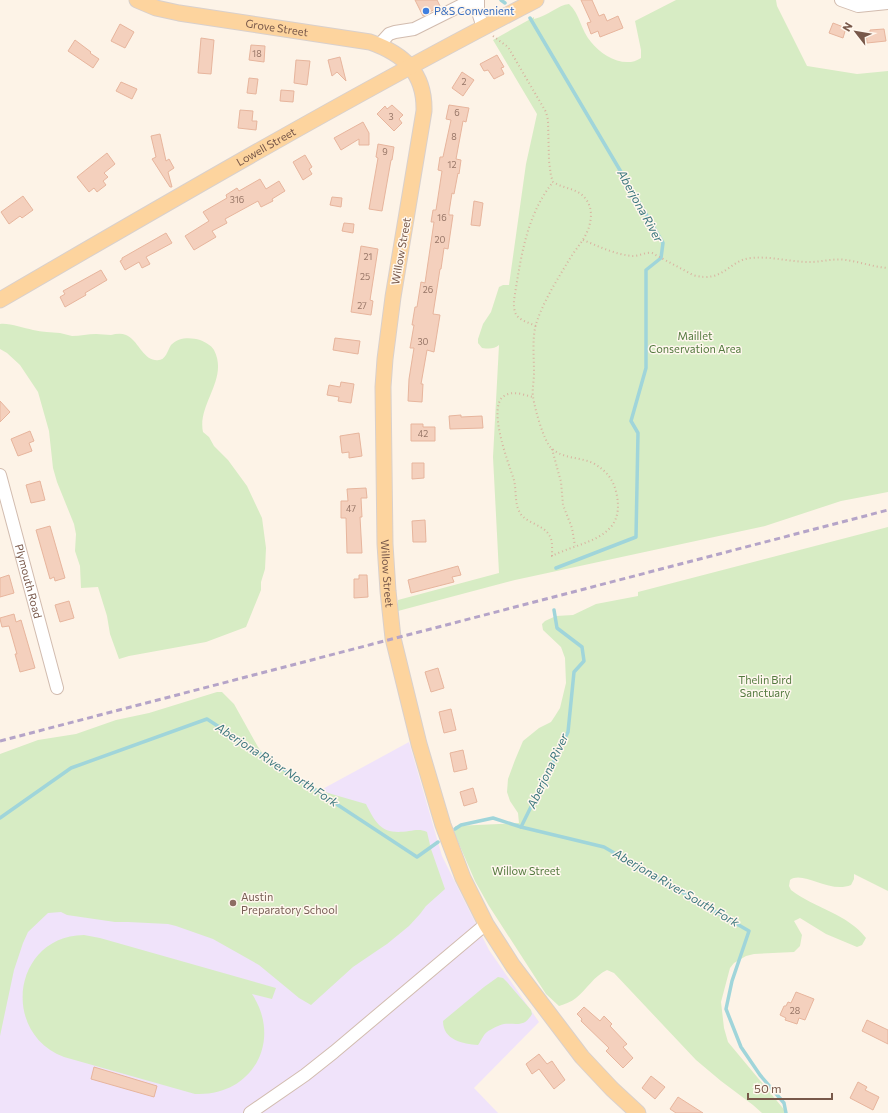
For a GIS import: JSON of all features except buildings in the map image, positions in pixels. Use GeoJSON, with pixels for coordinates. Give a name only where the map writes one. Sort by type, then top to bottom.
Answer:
{"type":"FeatureCollection","features":[{"type":"Feature","properties":{"kind":"main road","name":"Grove Street"},"geometry":{"type":"LineString","coordinates":[[137,0],[156,8],[179,14],[357,39],[379,46],[394,53],[412,67]]}},
{"type":"Feature","properties":{"kind":"main road","name":"Lowell Street"},"geometry":{"type":"LineString","coordinates":[[0,300],[284,138],[536,0]]}},
{"type":"Feature","properties":{"kind":"main road","name":"Willow Street"},"geometry":{"type":"LineString","coordinates":[[412,67],[419,79],[423,91],[424,111],[384,359],[383,413],[385,523],[392,631],[397,655],[428,778],[443,825],[464,878],[486,924],[513,966],[568,1039],[598,1074],[638,1113]]}},
{"type":"Feature","properties":{"kind":"street"},"geometry":{"type":"LineString","coordinates":[[841,0],[864,6],[888,3]]}},
{"type":"Feature","properties":{"kind":"street"},"geometry":{"type":"LineString","coordinates":[[379,46],[389,34],[414,29],[462,5],[478,1],[478,12],[483,28]]}},
{"type":"Feature","properties":{"kind":"street","name":"Plymouth Road"},"geometry":{"type":"LineString","coordinates":[[0,475],[56,688]]}},
{"type":"Feature","properties":{"kind":"street"},"geometry":{"type":"LineString","coordinates":[[250,1113],[305,1075],[334,1052],[486,924]]}},
{"type":"Feature","properties":{"kind":"path"},"geometry":{"type":"LineString","coordinates":[[483,28],[508,47],[546,112],[548,120],[550,170],[553,182],[540,200],[524,243],[514,300],[514,307],[517,317],[522,321],[536,326]]}},
{"type":"Feature","properties":{"kind":"path"},"geometry":{"type":"LineString","coordinates":[[533,397],[517,393],[507,395],[501,399],[497,406],[497,413],[502,445],[514,479],[516,504],[521,515],[549,534],[552,542],[552,556],[598,538],[609,530],[614,524],[618,512],[618,499],[615,486],[610,475],[602,468],[585,460],[562,454],[552,448],[545,440],[533,397],[536,326],[553,289],[570,258],[583,240],[590,223],[591,214],[589,203],[576,191],[553,182]]}},
{"type":"Feature","properties":{"kind":"path"},"geometry":{"type":"LineString","coordinates":[[583,240],[628,255],[635,256],[652,253],[693,275],[699,276],[716,276],[744,259],[752,258],[775,258],[810,262],[846,260],[874,267],[888,268]]}},
{"type":"Feature","properties":{"kind":"path"},"geometry":{"type":"LineString","coordinates":[[552,448],[561,482],[563,505],[572,528],[576,546]]}},
{"type":"Feature","properties":{"kind":"shaded area","name":"Austin Preparatory School"},"geometry":{"type":"Polygon","coordinates":[[[232,738],[306,798],[409,742],[442,856],[489,950],[539,1022],[474,1088],[498,1113],[0,1113],[0,761],[232,738]]]}},
{"type":"Feature","properties":{"kind":"green space","name":"Maillet Conservation Area"},"geometry":{"type":"Polygon","coordinates":[[[676,0],[776,0],[777,6],[807,66],[857,74],[888,71],[888,492],[841,501],[765,526],[515,580],[398,611],[398,600],[499,573],[493,457],[499,345],[487,349],[482,348],[478,343],[478,339],[483,324],[491,312],[499,287],[509,285],[526,164],[537,114],[493,40],[534,17],[534,19],[539,18],[561,6],[569,4],[576,13],[588,38],[601,52],[621,61],[635,61],[641,58],[641,50],[635,21],[676,0]]]}},
{"type":"Feature","properties":{"kind":"green space"},"geometry":{"type":"Polygon","coordinates":[[[0,324],[72,336],[124,334],[133,340],[143,353],[155,360],[164,358],[171,345],[177,340],[181,339],[193,338],[208,344],[213,348],[218,361],[218,371],[216,381],[204,411],[202,422],[203,432],[228,460],[247,486],[262,518],[266,548],[265,569],[261,582],[261,590],[246,627],[206,642],[119,659],[110,634],[107,616],[98,587],[81,588],[80,566],[75,551],[76,534],[74,524],[53,468],[49,431],[38,392],[20,365],[7,353],[0,349],[0,324]]]}},
{"type":"Feature","properties":{"kind":"green space","name":"Thelin Bird Sanctuary"},"geometry":{"type":"Polygon","coordinates":[[[888,527],[888,891],[854,874],[854,879],[851,885],[843,887],[834,887],[802,878],[790,880],[789,886],[791,890],[810,902],[840,917],[859,930],[866,938],[862,945],[857,947],[826,934],[800,918],[794,921],[802,935],[800,946],[794,952],[754,954],[746,956],[734,963],[730,968],[721,1002],[724,1028],[728,1042],[787,1113],[762,1113],[696,1060],[614,973],[607,970],[602,973],[594,979],[576,998],[559,1006],[546,994],[489,906],[475,881],[453,830],[456,828],[455,826],[519,823],[518,813],[510,801],[507,792],[508,779],[523,741],[539,728],[551,722],[560,708],[566,683],[565,658],[561,647],[543,630],[542,624],[545,621],[556,616],[573,615],[596,604],[638,596],[638,592],[888,527]]]}},
{"type":"Feature","properties":{"kind":"green space"},"geometry":{"type":"Polygon","coordinates":[[[217,692],[222,692],[234,704],[264,755],[301,783],[310,785],[328,793],[366,804],[378,823],[387,830],[400,832],[421,830],[427,832],[431,849],[445,889],[426,906],[409,926],[387,944],[353,967],[311,1005],[299,998],[259,965],[213,939],[176,926],[168,924],[115,922],[67,915],[61,912],[48,913],[28,932],[23,943],[14,970],[0,1036],[0,754],[38,740],[76,734],[116,720],[149,713],[217,692]]]}},
{"type":"Feature","properties":{"kind":"green space"},"geometry":{"type":"Polygon","coordinates":[[[84,935],[100,938],[276,988],[272,999],[252,994],[261,1012],[264,1030],[263,1047],[256,1063],[246,1076],[232,1086],[215,1092],[195,1094],[64,1057],[44,1045],[30,1028],[23,1008],[23,987],[30,968],[42,951],[60,940],[84,935]]]}},
{"type":"Feature","properties":{"kind":"green space"},"geometry":{"type":"Polygon","coordinates":[[[498,977],[503,978],[507,982],[531,1010],[532,1014],[529,1018],[520,1024],[504,1024],[493,1028],[483,1036],[478,1045],[466,1044],[450,1037],[446,1033],[443,1021],[498,977]]]}},
{"type":"Feature","properties":{"kind":"waterway","name":"Aberjona River"},"geometry":{"type":"LineString","coordinates":[[501,0],[505,3]]}},
{"type":"Feature","properties":{"kind":"waterway","name":"Aberjona River"},"geometry":{"type":"LineString","coordinates":[[530,18],[663,243],[661,258],[646,270],[646,368],[631,421],[638,433],[636,537],[556,568]]}},
{"type":"Feature","properties":{"kind":"waterway","name":"Aberjona River"},"geometry":{"type":"LineString","coordinates":[[521,827],[568,732],[574,672],[584,661],[582,647],[557,628],[554,610]]}},
{"type":"Feature","properties":{"kind":"waterway","name":"Aberjona River North Fork"},"geometry":{"type":"LineString","coordinates":[[0,818],[71,768],[207,719],[417,857],[438,842]]}},
{"type":"Feature","properties":{"kind":"waterway","name":"Aberjona River South Fork"},"geometry":{"type":"LineString","coordinates":[[455,829],[461,825],[493,818],[521,827],[604,847],[749,931],[732,981],[726,1009],[741,1047],[760,1075],[784,1103],[786,1113]]}},
{"type":"Feature","properties":{"kind":"railway"},"geometry":{"type":"LineString","coordinates":[[0,741],[888,510]]}},
{"type":"Feature","properties":{"kind":"place","name":"P&S Convenient"},"geometry":{"type":"Point","coordinates":[426,11]}},
{"type":"Feature","properties":{"kind":"place","name":"Austin Preparatory School"},"geometry":{"type":"Point","coordinates":[233,903]}}]}
